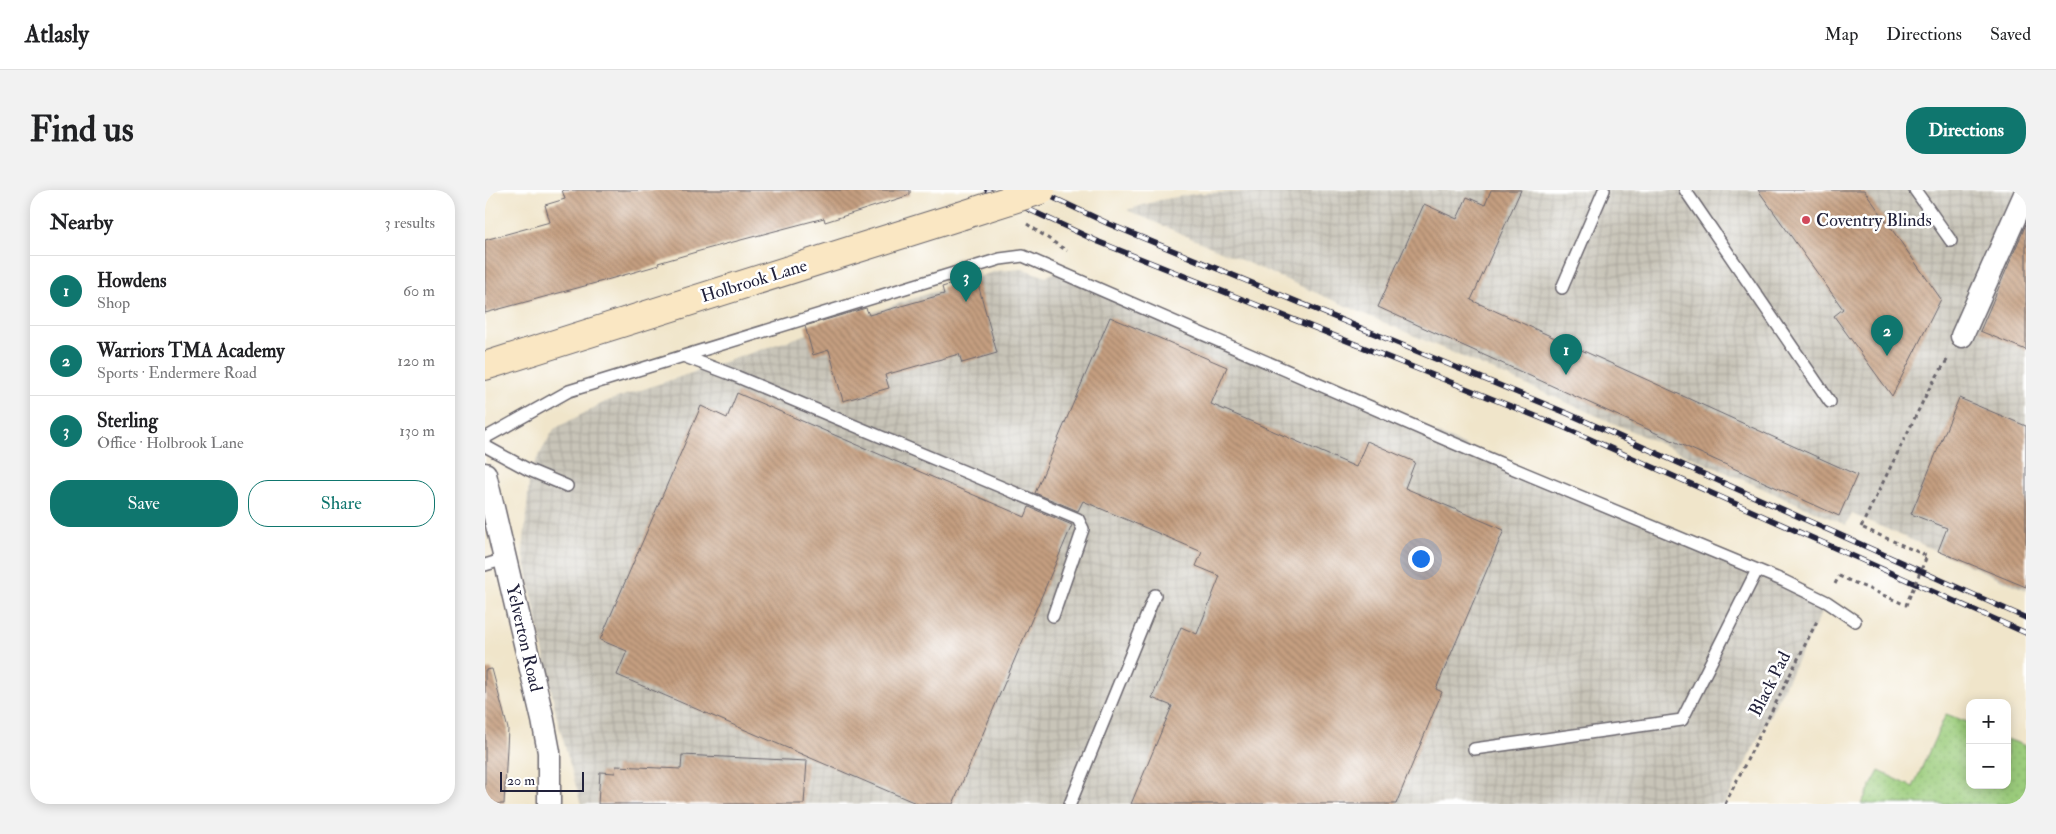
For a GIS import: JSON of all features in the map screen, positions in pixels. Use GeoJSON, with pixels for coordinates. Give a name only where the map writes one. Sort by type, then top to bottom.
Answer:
{"type":"FeatureCollection","features":[{"type":"Feature","properties":{"kind":"main road","name":"Holbrook Lane"},"geometry":{"type":"LineString","coordinates":[[485,366],[960,216],[1029,202]]}},
{"type":"Feature","properties":{"kind":"street"},"geometry":{"type":"LineString","coordinates":[[1962,336],[2026,192]]}},
{"type":"Feature","properties":{"kind":"street","name":"Yelverton Road"},"geometry":{"type":"LineString","coordinates":[[485,474],[495,562],[543,720],[549,752],[549,804]]}},
{"type":"Feature","properties":{"kind":"lane"},"geometry":{"type":"LineString","coordinates":[[1562,288],[1604,190]]}},
{"type":"Feature","properties":{"kind":"lane"},"geometry":{"type":"LineString","coordinates":[[1685,190],[1829,402]]}},
{"type":"Feature","properties":{"kind":"lane"},"geometry":{"type":"LineString","coordinates":[[1915,190],[1951,241]]}},
{"type":"Feature","properties":{"kind":"lane"},"geometry":{"type":"LineString","coordinates":[[485,438],[569,392],[991,262],[1023,256],[1488,458],[1757,570],[1827,602],[1855,621]]}},
{"type":"Feature","properties":{"kind":"lane"},"geometry":{"type":"LineString","coordinates":[[683,356],[743,379],[1078,519],[1083,529],[1053,616]]}},
{"type":"Feature","properties":{"kind":"lane"},"geometry":{"type":"LineString","coordinates":[[485,446],[529,470],[567,486]]}},
{"type":"Feature","properties":{"kind":"lane"},"geometry":{"type":"LineString","coordinates":[[1474,749],[1682,720],[1757,570]]}},
{"type":"Feature","properties":{"kind":"lane"},"geometry":{"type":"LineString","coordinates":[[1070,804],[1155,596]]}},
{"type":"Feature","properties":{"kind":"path"},"geometry":{"type":"LineString","coordinates":[[1029,202],[1068,252]]}},
{"type":"Feature","properties":{"kind":"path","name":"Black Pad"},"geometry":{"type":"LineString","coordinates":[[1725,804],[1839,576],[1906,605],[1927,556],[1861,527],[1930,387],[1962,336]]}},
{"type":"Feature","properties":{"kind":"shaded area"},"geometry":{"type":"Polygon","coordinates":[[[1309,190],[2026,190],[2026,590],[1852,514],[1846,525],[1127,210],[1160,200],[1200,193],[1309,190]]]}},
{"type":"Feature","properties":{"kind":"shaded area"},"geometry":{"type":"Polygon","coordinates":[[[1023,269],[1046,277],[1059,270],[1827,602],[1725,804],[581,804],[557,718],[523,552],[530,471],[554,429],[605,402],[996,271],[1023,269]]]}},
{"type":"Feature","properties":{"kind":"green space"},"geometry":{"type":"Polygon","coordinates":[[[1946,714],[1966,722],[1966,789],[2011,789],[2011,740],[2026,746],[2026,804],[1861,804],[1879,771],[1913,787],[1946,714]]]}},
{"type":"Feature","properties":{"kind":"building"},"geometry":{"type":"Polygon","coordinates":[[[562,190],[910,190],[910,195],[825,222],[824,218],[703,250],[658,263],[659,265],[485,313],[485,240],[550,222],[545,205],[565,199],[562,190]]]}},
{"type":"Feature","properties":{"kind":"building"},"geometry":{"type":"Polygon","coordinates":[[[1491,190],[1521,190],[1471,300],[1857,475],[1839,516],[1378,307],[1424,204],[1457,219],[1467,197],[1485,205],[1491,190]]]}},
{"type":"Feature","properties":{"kind":"building"},"geometry":{"type":"Polygon","coordinates":[[[1758,190],[1864,190],[1941,299],[1892,396],[1834,316],[1843,309],[1758,190]]]}},
{"type":"Feature","properties":{"kind":"building"},"geometry":{"type":"Polygon","coordinates":[[[2026,224],[2026,350],[1980,331],[2026,224]]]}},
{"type":"Feature","properties":{"kind":"building"},"geometry":{"type":"Polygon","coordinates":[[[976,277],[997,353],[962,363],[959,354],[885,375],[889,388],[843,401],[829,350],[813,355],[805,326],[866,308],[869,315],[944,294],[942,287],[976,277]]]}},
{"type":"Feature","properties":{"kind":"building"},"geometry":{"type":"Polygon","coordinates":[[[1110,317],[1227,367],[1211,404],[1356,467],[1367,441],[1415,462],[1405,488],[1504,530],[1436,689],[1442,692],[1396,804],[1131,804],[1172,706],[1152,698],[1181,627],[1197,634],[1220,576],[1196,566],[1202,552],[1083,501],[1078,511],[1035,493],[1110,317]]]}},
{"type":"Feature","properties":{"kind":"building"},"geometry":{"type":"Polygon","coordinates":[[[737,393],[1025,517],[1029,507],[1072,525],[953,804],[918,804],[617,675],[627,651],[600,640],[701,406],[727,418],[737,393]]]}},
{"type":"Feature","properties":{"kind":"building"},"geometry":{"type":"Polygon","coordinates":[[[1959,398],[2026,426],[2026,587],[1938,551],[1947,528],[1911,514],[1959,398]]]}},
{"type":"Feature","properties":{"kind":"building"},"geometry":{"type":"Polygon","coordinates":[[[492,669],[508,729],[504,804],[485,804],[485,670],[492,669]]]}},
{"type":"Feature","properties":{"kind":"building"},"geometry":{"type":"Polygon","coordinates":[[[682,755],[807,761],[804,804],[598,804],[600,772],[615,773],[616,766],[681,769],[682,755]]]}},
{"type":"Feature","properties":{"kind":"railway"},"geometry":{"type":"LineString","coordinates":[[987,190],[1099,242],[1563,427],[2026,633]]}},
{"type":"Feature","properties":{"kind":"railway"},"geometry":{"type":"LineString","coordinates":[[1037,190],[1109,224],[1569,414],[2026,618]]}},
{"type":"Feature","properties":{"kind":"place","name":"Coventry Blinds"},"geometry":{"type":"Point","coordinates":[1806,220]}},
{"type":"Feature","properties":{"kind":"place","name":"Sterling"},"geometry":{"type":"Point","coordinates":[966,302]}},
{"type":"Feature","properties":{"kind":"place","name":"Warriors TMA Academy"},"geometry":{"type":"Point","coordinates":[1887,356]}},
{"type":"Feature","properties":{"kind":"place","name":"Howdens"},"geometry":{"type":"Point","coordinates":[1566,375]}}]}
